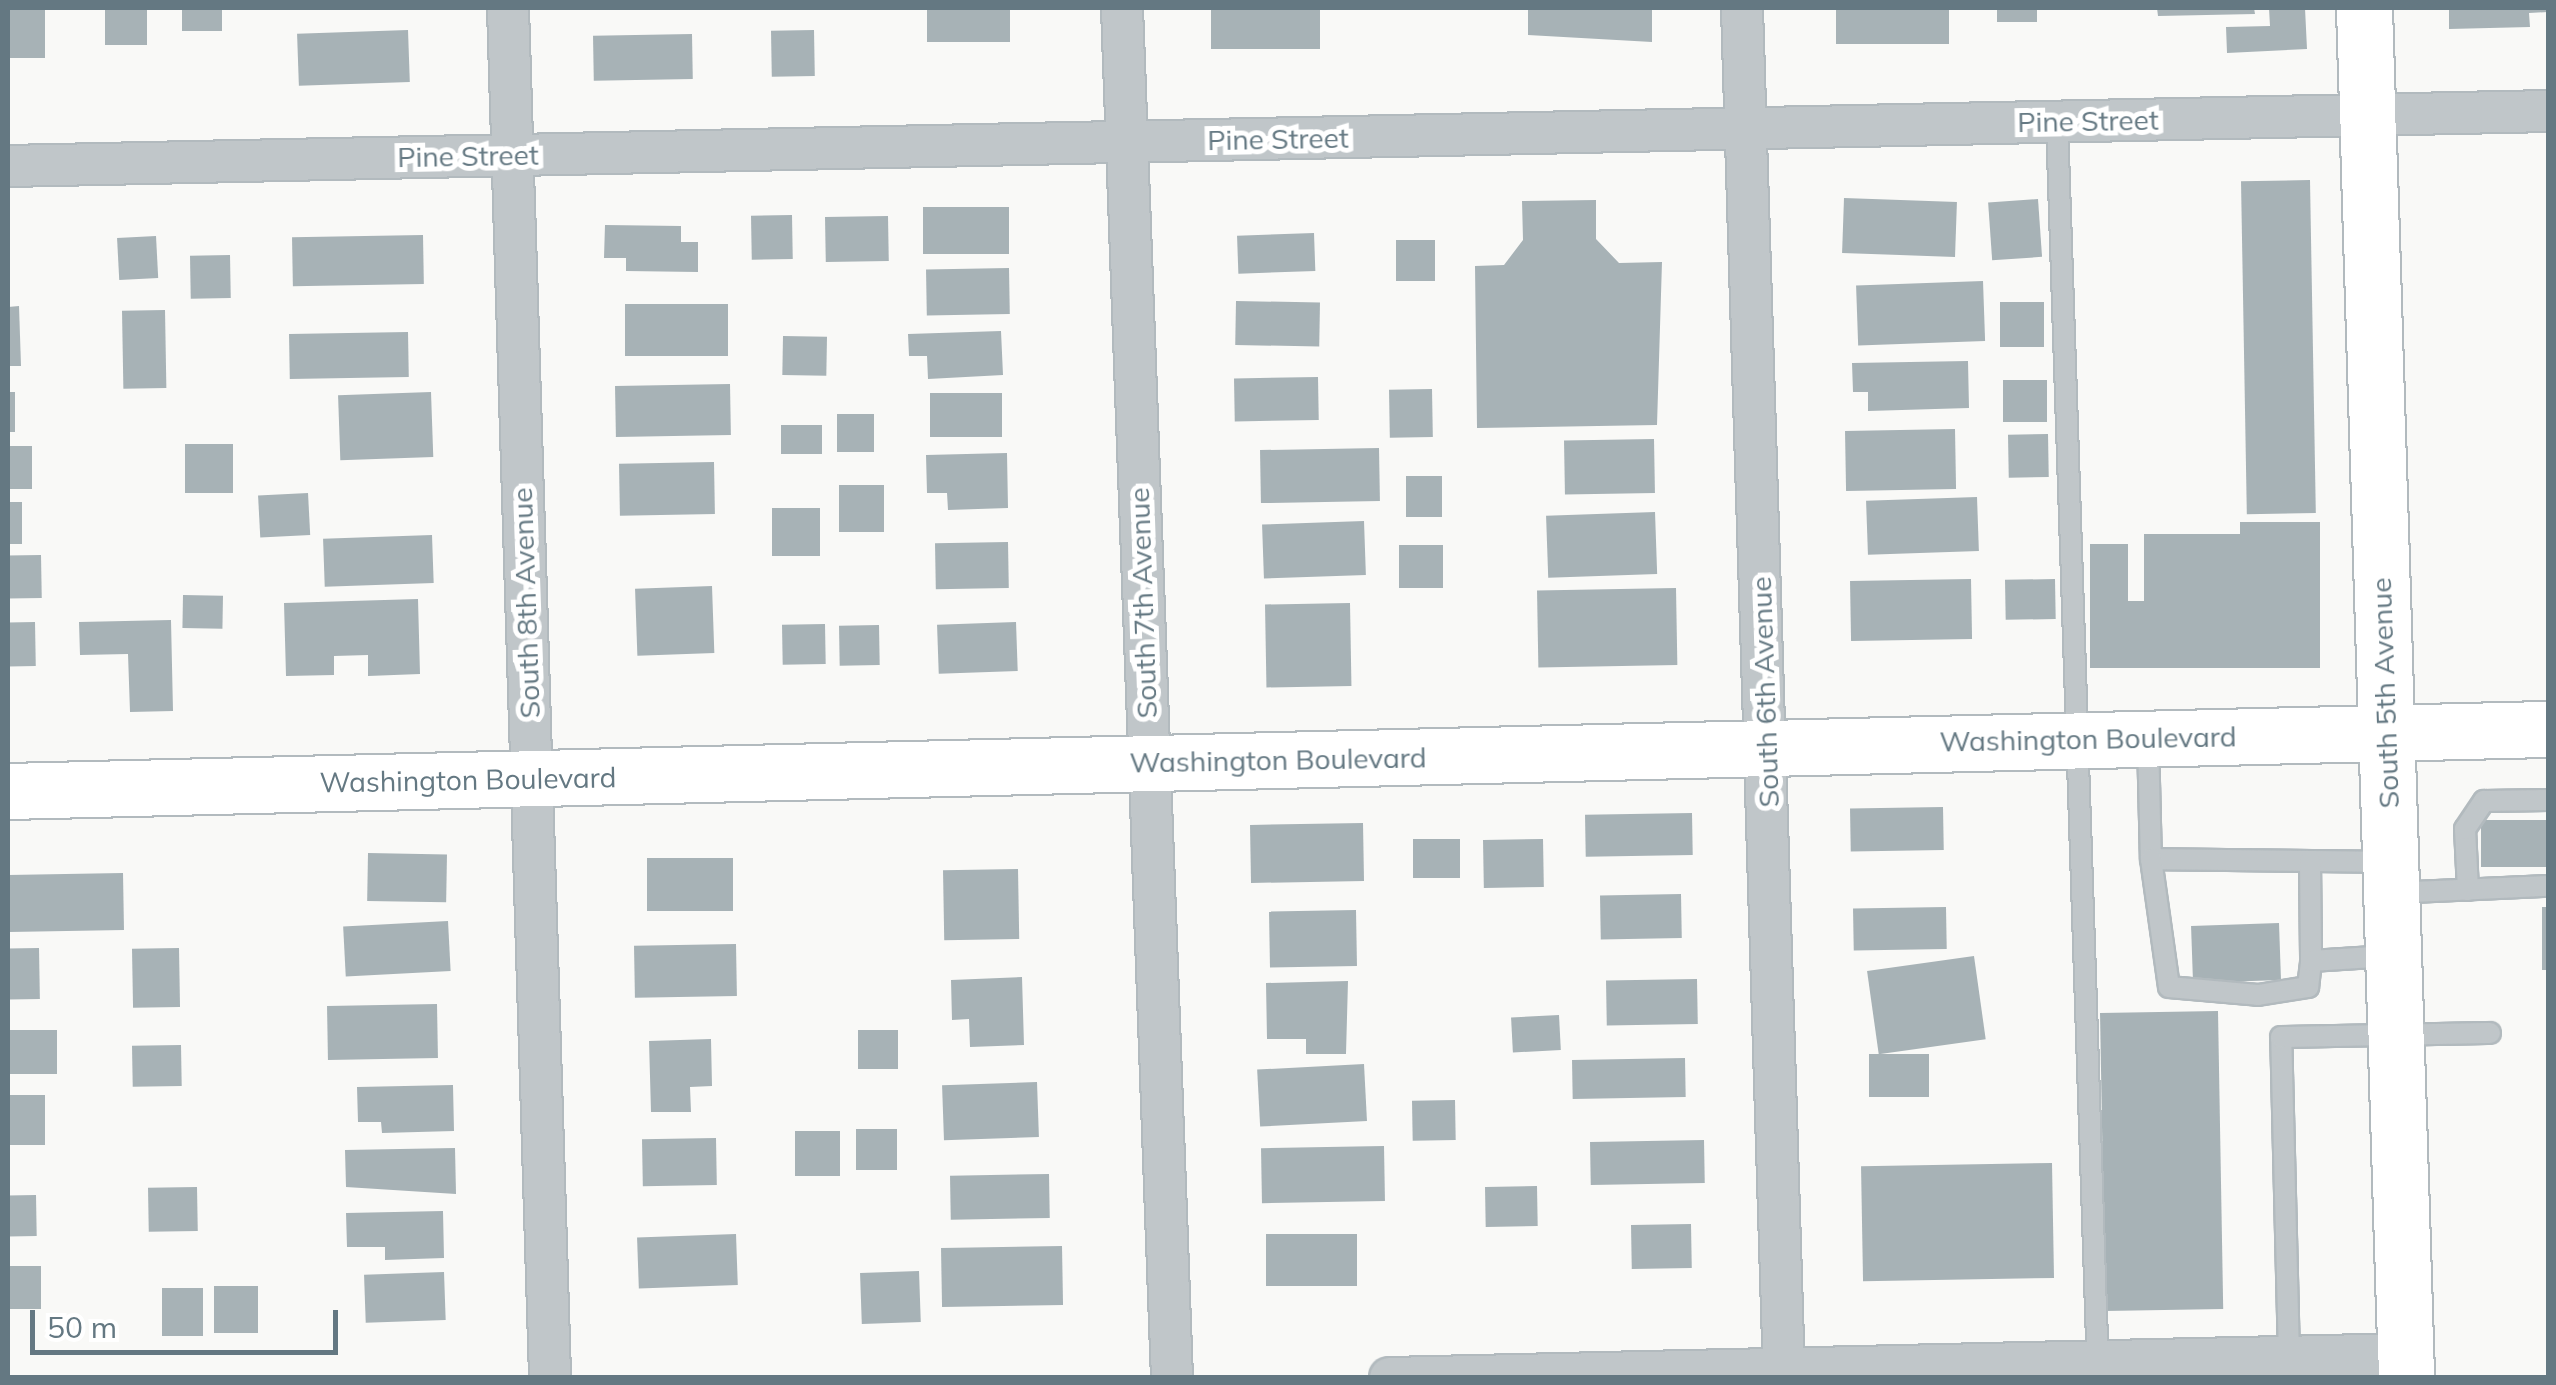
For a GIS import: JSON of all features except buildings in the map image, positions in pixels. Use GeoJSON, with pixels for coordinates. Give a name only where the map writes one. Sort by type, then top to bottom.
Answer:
{"type":"FeatureCollection","features":[{"type":"Feature","properties":{"kind":"street","name":"South 8th Avenue"},"geometry":{"type":"LineString","coordinates":[[508,8],[550,1378]]}},
{"type":"Feature","properties":{"kind":"street","name":"South 7th Avenue"},"geometry":{"type":"LineString","coordinates":[[1122,8],[1172,1378]]}},
{"type":"Feature","properties":{"kind":"street","name":"South 6th Avenue"},"geometry":{"type":"LineString","coordinates":[[1742,8],[1784,1373]]}},
{"type":"Feature","properties":{"kind":"street","name":"South 5th Avenue"},"geometry":{"type":"LineString","coordinates":[[2364,8],[2406,1366]]}},
{"type":"Feature","properties":{"kind":"street","name":"Pine Street"},"geometry":{"type":"LineString","coordinates":[[8,166],[2548,111]]}},
{"type":"Feature","properties":{"kind":"street","name":"Washington Boulevard"},"geometry":{"type":"LineString","coordinates":[[8,791],[2548,729]]}},
{"type":"Feature","properties":{"kind":"street"},"geometry":{"type":"LineString","coordinates":[[1390,1378],[2098,1369],[2289,1357],[2406,1366]]}},
{"type":"Feature","properties":{"kind":"lane"},"geometry":{"type":"LineString","coordinates":[[2057,122],[2098,1369]]}},
{"type":"Feature","properties":{"kind":"lane"},"geometry":{"type":"LineString","coordinates":[[2148,738],[2151,859],[2169,988],[2258,995],[2308,987],[2310,861]]}},
{"type":"Feature","properties":{"kind":"lane"},"geometry":{"type":"LineString","coordinates":[[2468,890],[2464,829],[2484,801],[2525,810],[2548,800]]}},
{"type":"Feature","properties":{"kind":"lane"},"geometry":{"type":"LineString","coordinates":[[2151,859],[2310,861],[2468,890],[2526,877],[2548,886]]}},
{"type":"Feature","properties":{"kind":"lane"},"geometry":{"type":"LineString","coordinates":[[2311,961],[2393,955]]}},
{"type":"Feature","properties":{"kind":"lane"},"geometry":{"type":"LineString","coordinates":[[2289,1357],[2281,1037],[2490,1033]]}}]}
